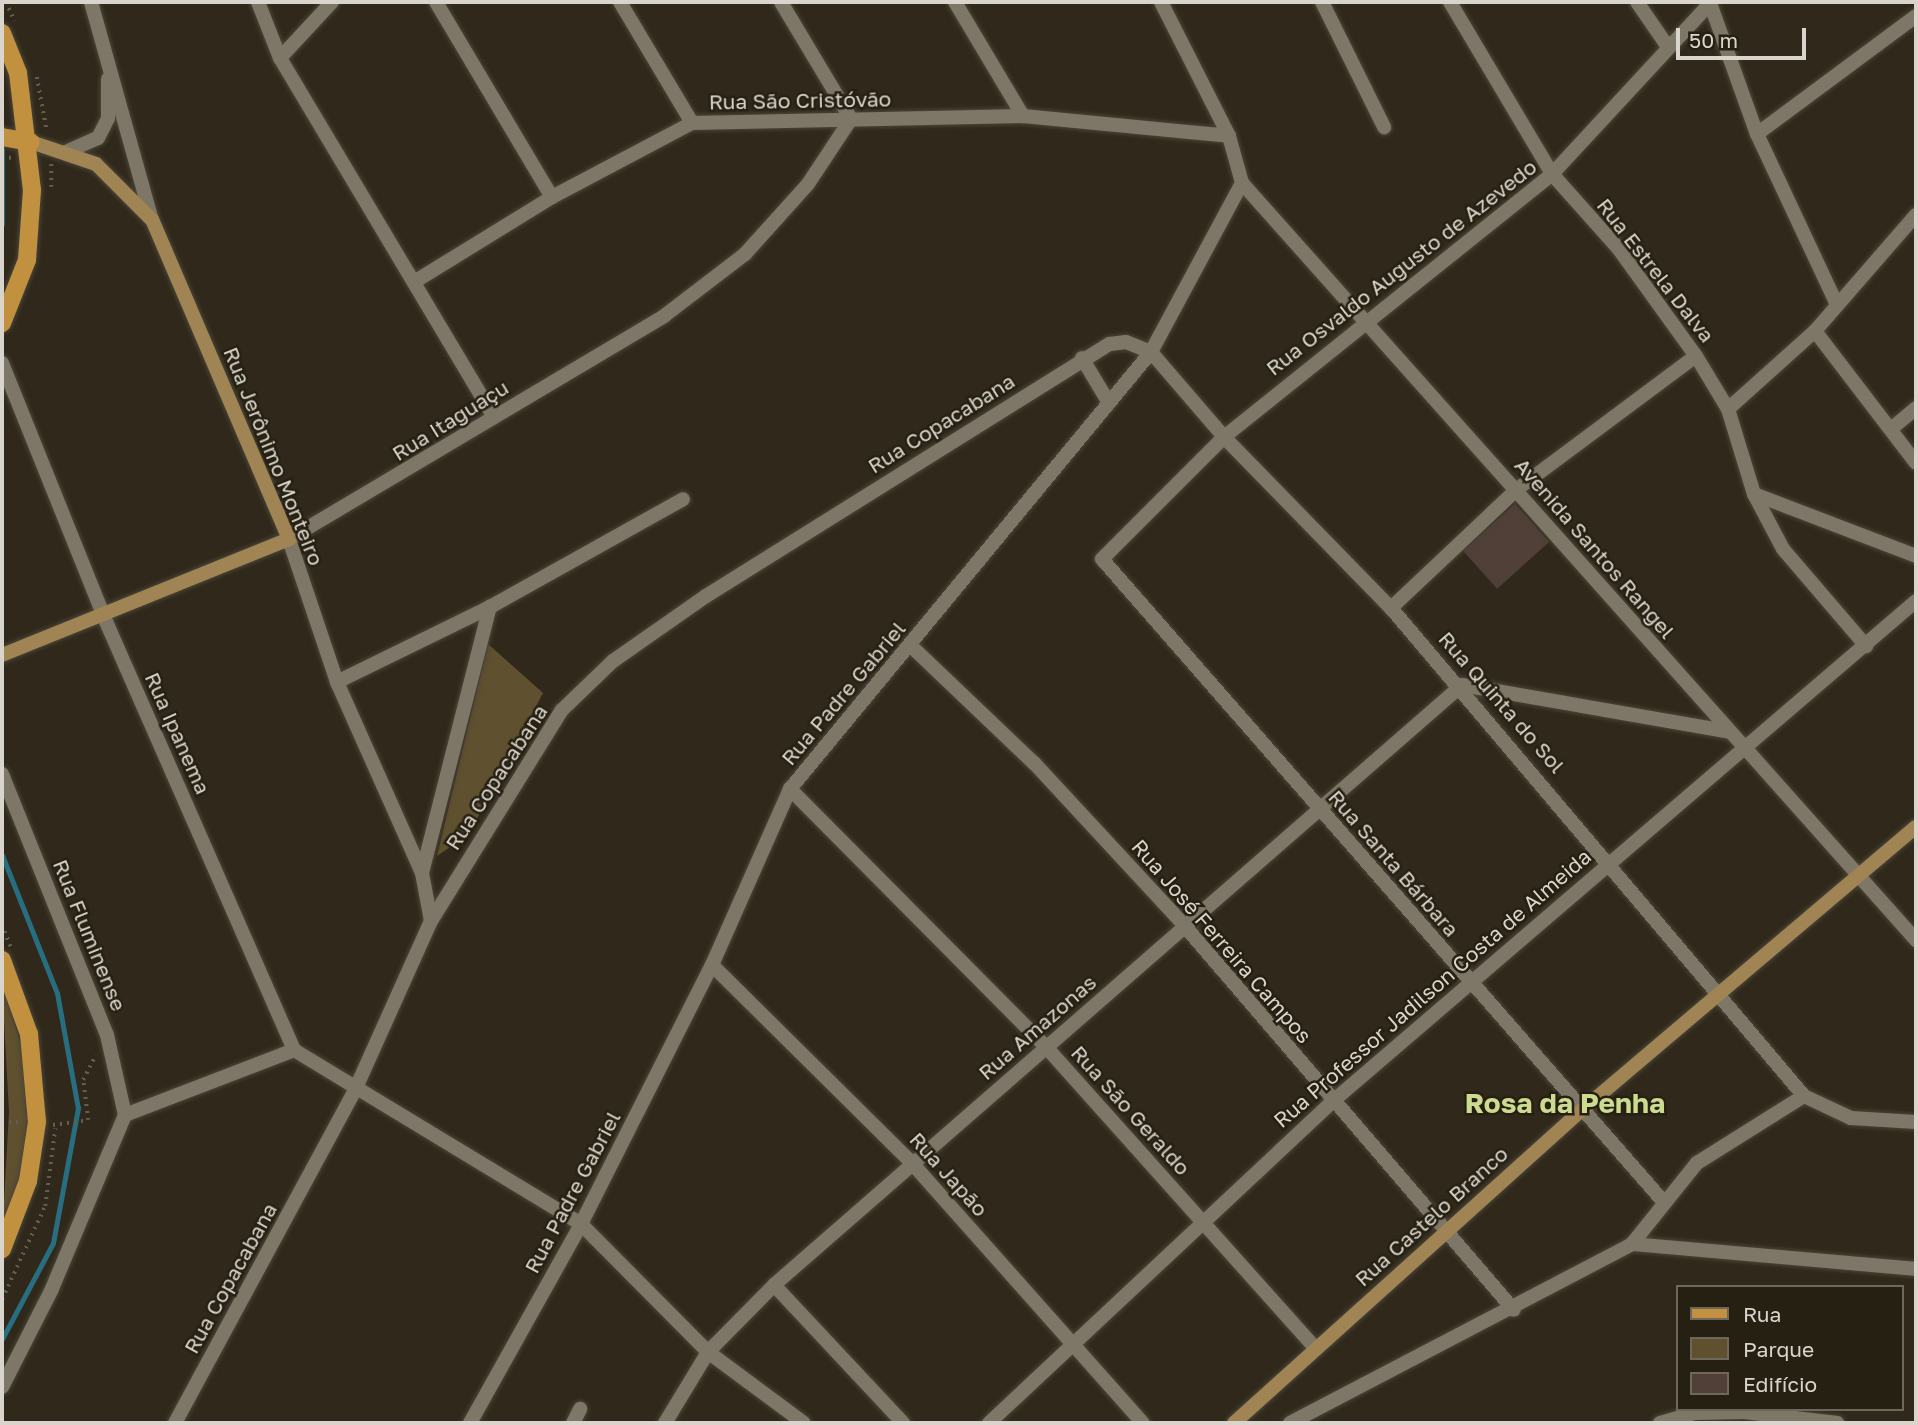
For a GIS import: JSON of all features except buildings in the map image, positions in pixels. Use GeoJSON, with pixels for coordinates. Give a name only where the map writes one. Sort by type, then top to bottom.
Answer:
{"type":"FeatureCollection","features":[{"type":"Feature","properties":{"kind":"main road"},"geometry":{"type":"LineString","coordinates":[[2,33],[18,139],[27,260],[2,323]]}},
{"type":"Feature","properties":{"kind":"main road"},"geometry":{"type":"LineString","coordinates":[[2,960],[29,1034],[37,1122],[28,1181],[2,1249]]}},
{"type":"Feature","properties":{"kind":"street","name":"Rua Jerônimo Monteiro"},"geometry":{"type":"LineString","coordinates":[[91,2],[152,220],[289,539],[337,681],[422,873],[431,921]]}},
{"type":"Feature","properties":{"kind":"street"},"geometry":{"type":"LineString","coordinates":[[258,2],[280,58],[494,417]]}},
{"type":"Feature","properties":{"kind":"street"},"geometry":{"type":"LineString","coordinates":[[280,58],[332,2]]}},
{"type":"Feature","properties":{"kind":"street"},"geometry":{"type":"LineString","coordinates":[[436,2],[552,197]]}},
{"type":"Feature","properties":{"kind":"street"},"geometry":{"type":"LineString","coordinates":[[620,2],[692,123]]}},
{"type":"Feature","properties":{"kind":"street"},"geometry":{"type":"LineString","coordinates":[[781,2],[851,120]]}},
{"type":"Feature","properties":{"kind":"street"},"geometry":{"type":"LineString","coordinates":[[955,2],[1023,117]]}},
{"type":"Feature","properties":{"kind":"street"},"geometry":{"type":"LineString","coordinates":[[1161,2],[1228,136],[1242,183]]}},
{"type":"Feature","properties":{"kind":"street"},"geometry":{"type":"LineString","coordinates":[[1322,2],[1384,127]]}},
{"type":"Feature","properties":{"kind":"street","name":"Rua Estrela Dalva"},"geometry":{"type":"LineString","coordinates":[[1450,2],[1552,174],[1618,248],[1696,356],[1728,409],[1754,494],[1783,549],[1866,646]]}},
{"type":"Feature","properties":{"kind":"street"},"geometry":{"type":"LineString","coordinates":[[1637,2],[1666,44]]}},
{"type":"Feature","properties":{"kind":"street"},"geometry":{"type":"LineString","coordinates":[[1710,3],[1757,134],[1837,305]]}},
{"type":"Feature","properties":{"kind":"street","name":"Rua Osvaldo Augusto de Azevedo"},"geometry":{"type":"LineString","coordinates":[[1103,550],[1224,436],[1363,321],[1552,174],[1666,44],[1710,3]]}},
{"type":"Feature","properties":{"kind":"street"},"geometry":{"type":"LineString","coordinates":[[1757,134],[1916,16]]}},
{"type":"Feature","properties":{"kind":"street"},"geometry":{"type":"LineString","coordinates":[[66,152],[98,138],[108,118],[108,60]]}},
{"type":"Feature","properties":{"kind":"street","name":"Rua São Cristóvão"},"geometry":{"type":"LineString","coordinates":[[414,282],[552,197],[692,123],[1023,117],[1228,136]]}},
{"type":"Feature","properties":{"kind":"street","name":"Rua Itaguaçu"},"geometry":{"type":"LineString","coordinates":[[2,655],[104,617],[289,539],[664,316],[745,254],[808,184],[851,120]]}},
{"type":"Feature","properties":{"kind":"street"},"geometry":{"type":"LineString","coordinates":[[18,139],[66,152],[103,169],[152,220]]}},
{"type":"Feature","properties":{"kind":"street","name":"Avenida Santos Rangel"},"geometry":{"type":"LineString","coordinates":[[1242,183],[1916,940]]}},
{"type":"Feature","properties":{"kind":"street","name":"Rua Padre Gabriel"},"geometry":{"type":"LineString","coordinates":[[470,1423],[581,1224],[712,965],[790,789],[814,752],[911,646],[1151,352],[1242,183]]}},
{"type":"Feature","properties":{"kind":"street"},"geometry":{"type":"LineString","coordinates":[[1728,409],[1815,331],[1916,215]]}},
{"type":"Feature","properties":{"kind":"street"},"geometry":{"type":"LineString","coordinates":[[1815,331],[1916,463]]}},
{"type":"Feature","properties":{"kind":"street","name":"Rua Copacabana"},"geometry":{"type":"LineString","coordinates":[[175,1423],[355,1090],[431,921],[519,771],[562,710],[613,661],[1082,358],[1126,342],[1151,352]]}},
{"type":"Feature","properties":{"kind":"street","name":"Rua Quinta do Sol"},"geometry":{"type":"LineString","coordinates":[[1151,352],[1224,436],[1462,685],[1804,1096]]}},
{"type":"Feature","properties":{"kind":"street"},"geometry":{"type":"LineString","coordinates":[[1391,608],[1516,490],[1696,356]]}},
{"type":"Feature","properties":{"kind":"street"},"geometry":{"type":"LineString","coordinates":[[1082,358],[1109,403]]}},
{"type":"Feature","properties":{"kind":"street","name":"Rua Ipanema"},"geometry":{"type":"LineString","coordinates":[[2,363],[104,617],[294,1050]]}},
{"type":"Feature","properties":{"kind":"street"},"geometry":{"type":"LineString","coordinates":[[1891,429],[1916,408]]}},
{"type":"Feature","properties":{"kind":"street"},"geometry":{"type":"LineString","coordinates":[[1754,494],[1916,556]]}},
{"type":"Feature","properties":{"kind":"street"},"geometry":{"type":"LineString","coordinates":[[337,681],[489,607],[683,499]]}},
{"type":"Feature","properties":{"kind":"street","name":"Rua Santa Bárbara"},"geometry":{"type":"LineString","coordinates":[[1103,550],[1104,568],[1320,809],[1662,1200]]}},
{"type":"Feature","properties":{"kind":"street","name":"Rua Professor Jadilson Costa de Almeida"},"geometry":{"type":"LineString","coordinates":[[989,1423],[1333,1101],[1609,860],[1866,646],[1916,601]]}},
{"type":"Feature","properties":{"kind":"street"},"geometry":{"type":"LineString","coordinates":[[422,873],[489,607]]}},
{"type":"Feature","properties":{"kind":"street","name":"Rua José Ferreira Campos"},"geometry":{"type":"LineString","coordinates":[[911,646],[1034,763],[1183,924],[1514,1310]]}},
{"type":"Feature","properties":{"kind":"street"},"geometry":{"type":"LineString","coordinates":[[1462,685],[1730,732]]}},
{"type":"Feature","properties":{"kind":"street","name":"Rua Amazonas"},"geometry":{"type":"LineString","coordinates":[[665,1423],[708,1352],[774,1286],[911,1162],[1047,1048],[1183,924],[1462,685]]}},
{"type":"Feature","properties":{"kind":"street","name":"Rua Fluminense"},"geometry":{"type":"LineString","coordinates":[[2,774],[107,1035],[124,1115]]}},
{"type":"Feature","properties":{"kind":"street","name":"Rua São Geraldo"},"geometry":{"type":"LineString","coordinates":[[790,789],[1047,1048],[1315,1348]]}},
{"type":"Feature","properties":{"kind":"street","name":"Rua Castelo Branco"},"geometry":{"type":"LineString","coordinates":[[1234,1423],[1581,1110],[1916,827]]}},
{"type":"Feature","properties":{"kind":"street","name":"Rua Japão"},"geometry":{"type":"LineString","coordinates":[[712,965],[911,1162],[1143,1423]]}},
{"type":"Feature","properties":{"kind":"street"},"geometry":{"type":"LineString","coordinates":[[2,1387],[52,1289],[124,1115],[294,1050],[355,1090],[581,1224],[708,1352],[804,1423]]}},
{"type":"Feature","properties":{"kind":"street"},"geometry":{"type":"LineString","coordinates":[[1290,1423],[1514,1310],[1632,1244],[1662,1200],[1728,1140],[1804,1096],[1851,1118],[1916,1122]]}},
{"type":"Feature","properties":{"kind":"street"},"geometry":{"type":"LineString","coordinates":[[1632,1244],[1916,1269]]}},
{"type":"Feature","properties":{"kind":"street"},"geometry":{"type":"LineString","coordinates":[[774,1286],[902,1423]]}},
{"type":"Feature","properties":{"kind":"street"},"geometry":{"type":"LineString","coordinates":[[573,1423],[580,1409]]}},
{"type":"Feature","properties":{"kind":"street"},"geometry":{"type":"LineString","coordinates":[[1660,1423],[1695,1413],[1744,1412],[1837,1423]]}},
{"type":"Feature","properties":{"kind":"path"},"geometry":{"type":"LineString","coordinates":[[2,157],[14,158]]}},
{"type":"Feature","properties":{"kind":"path"},"geometry":{"type":"LineString","coordinates":[[62,1123],[88,1120],[83,1080],[107,1035]]}},
{"type":"Feature","properties":{"kind":"green space"},"geometry":{"type":"Polygon","coordinates":[[[488,644],[543,693],[469,834],[437,856],[488,644]]]}},
{"type":"Feature","properties":{"kind":"green space"},"geometry":{"type":"Polygon","coordinates":[[[2,984],[25,1056],[29,1108],[25,1164],[2,1237],[9,1112],[2,984]]]}},
{"type":"Feature","properties":{"kind":"waterway"},"geometry":{"type":"LineString","coordinates":[[2,128],[2,224]]}},
{"type":"Feature","properties":{"kind":"waterway"},"geometry":{"type":"LineString","coordinates":[[2,855],[57,993],[78,1108],[53,1243],[2,1339]]}},
{"type":"Feature","properties":{"kind":"district","name":"Rosa da Penha"},"geometry":{"type":"Point","coordinates":[1565,1103]}}]}
